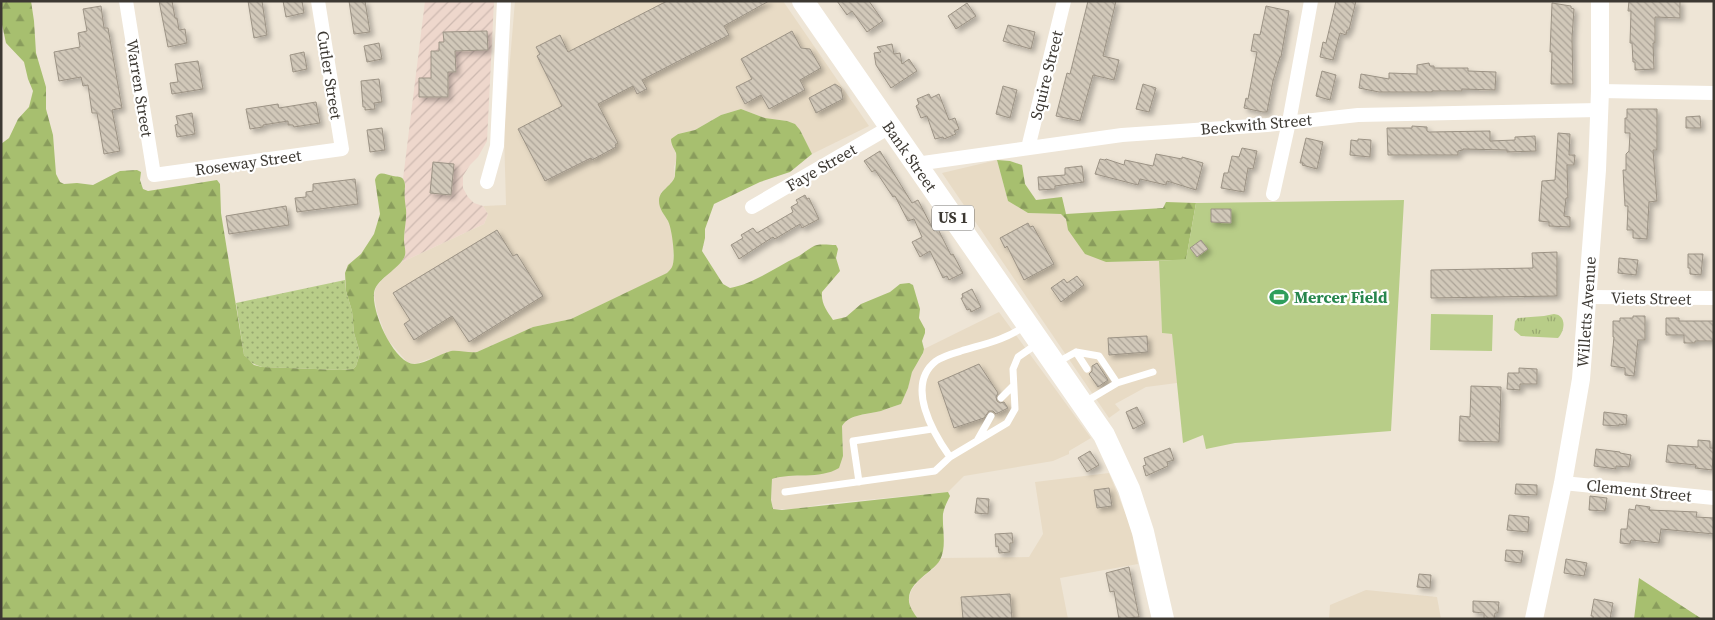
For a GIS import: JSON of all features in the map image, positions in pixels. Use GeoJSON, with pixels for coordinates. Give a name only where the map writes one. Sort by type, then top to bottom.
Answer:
{"type":"FeatureCollection","features":[{"type":"Feature","properties":{"kind":"main road","name":"Bank Street"},"geometry":{"type":"LineString","coordinates":[[802,1],[1104,435],[1129,489],[1143,532],[1163,619]]}},
{"type":"Feature","properties":{"kind":"street","name":"Warren Street"},"geometry":{"type":"LineString","coordinates":[[126,1],[154,175]]}},
{"type":"Feature","properties":{"kind":"street","name":"Cutler Street"},"geometry":{"type":"LineString","coordinates":[[318,1],[342,149]]}},
{"type":"Feature","properties":{"kind":"street"},"geometry":{"type":"LineString","coordinates":[[486,182],[497,146],[504,1]]}},
{"type":"Feature","properties":{"kind":"street","name":"Squire Street"},"geometry":{"type":"LineString","coordinates":[[1028,148],[1064,1]]}},
{"type":"Feature","properties":{"kind":"street"},"geometry":{"type":"LineString","coordinates":[[1273,194],[1289,122],[1311,1]]}},
{"type":"Feature","properties":{"kind":"street","name":"Willetts Avenue"},"geometry":{"type":"LineString","coordinates":[[1534,619],[1563,483],[1581,380],[1588,297],[1600,91],[1600,1]]}},
{"type":"Feature","properties":{"kind":"street"},"geometry":{"type":"LineString","coordinates":[[1600,91],[1714,93]]}},
{"type":"Feature","properties":{"kind":"street","name":"Beckwith Street"},"geometry":{"type":"LineString","coordinates":[[916,164],[1122,134],[1267,125],[1358,115],[1599,110]]}},
{"type":"Feature","properties":{"kind":"street","name":"Faye Street"},"geometry":{"type":"LineString","coordinates":[[752,207],[890,126]]}},
{"type":"Feature","properties":{"kind":"street","name":"Roseway Street"},"geometry":{"type":"LineString","coordinates":[[154,175],[342,149]]}},
{"type":"Feature","properties":{"kind":"street","name":"Viets Street"},"geometry":{"type":"LineString","coordinates":[[1588,297],[1714,298]]}},
{"type":"Feature","properties":{"kind":"street","name":"Clement Street"},"geometry":{"type":"LineString","coordinates":[[1563,483],[1714,498]]}},
{"type":"Feature","properties":{"kind":"lane"},"geometry":{"type":"LineString","coordinates":[[785,492],[935,471],[950,457],[1007,423],[1015,409],[1013,369],[1033,333]]}},
{"type":"Feature","properties":{"kind":"lane"},"geometry":{"type":"LineString","coordinates":[[950,457],[932,429],[924,405],[922,389],[929,368],[937,360],[1013,334],[1033,333]]}},
{"type":"Feature","properties":{"kind":"lane"},"geometry":{"type":"LineString","coordinates":[[1076,352],[1087,369]]}},
{"type":"Feature","properties":{"kind":"lane"},"geometry":{"type":"LineString","coordinates":[[1054,364],[1076,352],[1099,356],[1117,383]]}},
{"type":"Feature","properties":{"kind":"lane"},"geometry":{"type":"LineString","coordinates":[[1083,404],[1100,389],[1153,372]]}},
{"type":"Feature","properties":{"kind":"lane"},"geometry":{"type":"LineString","coordinates":[[1001,398],[1013,386]]}},
{"type":"Feature","properties":{"kind":"lane"},"geometry":{"type":"LineString","coordinates":[[978,439],[991,416]]}},
{"type":"Feature","properties":{"kind":"lane"},"geometry":{"type":"LineString","coordinates":[[859,482],[854,441],[932,429]]}},
{"type":"Feature","properties":{"kind":"shaded area"},"geometry":{"type":"Polygon","coordinates":[[[425,1],[494,1],[487,141],[478,157],[463,176],[463,188],[468,197],[474,203],[483,206],[488,214],[484,224],[402,262],[405,254],[406,209],[404,200],[405,183],[403,179],[425,1]]]}},
{"type":"Feature","properties":{"kind":"shaded area"},"geometry":{"type":"Polygon","coordinates":[[[515,1],[783,1],[869,126],[812,154],[800,130],[787,121],[765,118],[741,109],[721,115],[695,130],[677,134],[671,143],[677,159],[674,167],[675,176],[671,184],[661,192],[660,208],[669,223],[673,240],[673,266],[668,273],[571,319],[533,327],[477,352],[452,351],[415,364],[407,362],[387,339],[377,312],[374,295],[376,287],[394,267],[402,262],[484,224],[488,214],[483,206],[506,205],[504,132],[515,1]]]}},
{"type":"Feature","properties":{"kind":"shaded area"},"geometry":{"type":"Polygon","coordinates":[[[997,160],[1008,201],[1028,213],[1065,214],[1106,262],[1159,261],[1162,333],[1172,334],[1177,383],[1146,387],[1115,404],[1120,410],[1109,418],[942,173],[997,160]]]}},
{"type":"Feature","properties":{"kind":"shaded area"},"geometry":{"type":"Polygon","coordinates":[[[999,312],[1091,438],[1069,451],[1069,454],[1053,461],[964,476],[948,492],[824,504],[795,509],[773,509],[771,500],[772,479],[780,476],[811,475],[835,470],[843,456],[842,426],[844,422],[856,416],[881,411],[901,404],[908,388],[912,371],[923,354],[924,349],[999,312]]]}},
{"type":"Feature","properties":{"kind":"shaded area"},"geometry":{"type":"Polygon","coordinates":[[[1109,473],[1131,527],[1138,564],[1060,578],[1068,619],[918,619],[910,607],[911,591],[918,581],[934,568],[941,558],[1029,557],[1043,534],[1035,482],[1109,473]]]}},
{"type":"Feature","properties":{"kind":"shaded area"},"geometry":{"type":"Polygon","coordinates":[[[1366,590],[1437,597],[1441,619],[1329,619],[1330,605],[1366,590]]]}},
{"type":"Feature","properties":{"kind":"green space"},"geometry":{"type":"Polygon","coordinates":[[[1,1],[31,1],[36,53],[46,87],[46,109],[53,135],[56,174],[60,182],[64,184],[93,185],[120,171],[137,170],[141,172],[140,180],[143,189],[148,191],[217,180],[220,184],[221,213],[244,355],[254,365],[262,367],[341,370],[353,369],[356,366],[360,353],[346,291],[345,273],[348,265],[361,254],[374,234],[380,214],[375,180],[380,174],[400,177],[405,182],[405,255],[400,264],[375,289],[375,308],[384,333],[391,345],[407,362],[415,364],[451,351],[477,352],[533,327],[571,319],[667,273],[672,268],[674,258],[673,244],[668,221],[659,201],[661,194],[675,176],[676,153],[671,139],[678,134],[695,130],[721,115],[741,109],[765,118],[795,124],[812,154],[790,172],[760,182],[714,204],[705,229],[702,251],[723,284],[730,288],[756,279],[814,246],[836,245],[838,249],[836,258],[840,271],[822,292],[823,304],[833,320],[846,317],[861,304],[890,292],[900,284],[909,283],[913,285],[920,309],[919,318],[925,329],[922,341],[924,349],[912,372],[901,404],[849,419],[842,426],[843,456],[839,468],[823,474],[772,479],[771,500],[773,509],[782,510],[948,492],[950,496],[943,514],[944,543],[942,555],[936,565],[917,582],[910,592],[909,604],[918,619],[1,619],[1,144],[9,138],[18,119],[29,107],[33,91],[24,62],[6,43],[1,20],[1,1]]]}},
{"type":"Feature","properties":{"kind":"green space"},"geometry":{"type":"Polygon","coordinates":[[[997,160],[1010,161],[1022,165],[1025,184],[1036,200],[1062,197],[1066,214],[1163,208],[1166,202],[1196,203],[1186,260],[1106,262],[1085,254],[1068,230],[1066,219],[1061,214],[1028,213],[1008,201],[997,160]]]}},
{"type":"Feature","properties":{"kind":"green space","name":"Mercer Field"},"geometry":{"type":"Polygon","coordinates":[[[1404,200],[1391,431],[1235,443],[1206,449],[1203,435],[1183,443],[1172,334],[1162,333],[1159,261],[1186,259],[1196,203],[1404,200]]]}},
{"type":"Feature","properties":{"kind":"green space"},"geometry":{"type":"Polygon","coordinates":[[[345,280],[352,311],[354,333],[360,353],[356,366],[353,369],[262,367],[252,363],[244,355],[236,303],[345,280]]]}},
{"type":"Feature","properties":{"kind":"green space"},"geometry":{"type":"Polygon","coordinates":[[[1431,314],[1493,315],[1492,351],[1430,350],[1431,314]]]}},
{"type":"Feature","properties":{"kind":"green space"},"geometry":{"type":"Polygon","coordinates":[[[1554,314],[1561,317],[1564,324],[1558,338],[1521,336],[1514,330],[1515,321],[1518,318],[1554,314]]]}},
{"type":"Feature","properties":{"kind":"green space"},"geometry":{"type":"Polygon","coordinates":[[[1639,578],[1702,619],[1634,619],[1639,578]]]}},
{"type":"Feature","properties":{"kind":"building"},"geometry":{"type":"Polygon","coordinates":[[[159,1],[172,1],[179,30],[185,29],[187,43],[168,47],[159,1]]]}},
{"type":"Feature","properties":{"kind":"building"},"geometry":{"type":"Polygon","coordinates":[[[248,1],[262,1],[267,35],[254,38],[248,1]]]}},
{"type":"Feature","properties":{"kind":"building"},"geometry":{"type":"Polygon","coordinates":[[[283,1],[302,1],[304,13],[286,17],[283,1]]]}},
{"type":"Feature","properties":{"kind":"building"},"geometry":{"type":"Polygon","coordinates":[[[349,1],[365,1],[370,32],[354,34],[349,1]]]}},
{"type":"Feature","properties":{"kind":"building"},"geometry":{"type":"Polygon","coordinates":[[[667,1],[769,1],[724,26],[729,35],[642,80],[647,89],[637,94],[633,86],[598,104],[618,143],[615,145],[616,147],[545,181],[518,129],[562,106],[537,56],[540,54],[536,47],[560,35],[568,52],[667,1]]]}},
{"type":"Feature","properties":{"kind":"building"},"geometry":{"type":"Polygon","coordinates":[[[837,1],[869,1],[883,21],[867,32],[852,11],[847,15],[837,1]]]}},
{"type":"Feature","properties":{"kind":"building"},"geometry":{"type":"Polygon","coordinates":[[[1088,1],[1116,1],[1103,56],[1119,60],[1114,80],[1093,75],[1080,121],[1056,116],[1067,73],[1070,74],[1088,1]]]}},
{"type":"Feature","properties":{"kind":"building"},"geometry":{"type":"Polygon","coordinates":[[[1336,1],[1356,1],[1349,30],[1347,30],[1346,35],[1340,33],[1333,60],[1320,57],[1323,42],[1326,43],[1336,1]]]}},
{"type":"Feature","properties":{"kind":"building"},"geometry":{"type":"Polygon","coordinates":[[[1629,1],[1680,1],[1680,18],[1655,17],[1654,69],[1635,70],[1632,43],[1630,43],[1631,11],[1628,11],[1629,1]]]}},
{"type":"Feature","properties":{"kind":"building"},"geometry":{"type":"Polygon","coordinates":[[[967,3],[976,16],[956,29],[948,16],[967,3]]]}},
{"type":"Feature","properties":{"kind":"building"},"geometry":{"type":"Polygon","coordinates":[[[1552,3],[1571,6],[1574,9],[1572,38],[1573,84],[1551,84],[1552,3]]]}},
{"type":"Feature","properties":{"kind":"building"},"geometry":{"type":"Polygon","coordinates":[[[101,6],[104,28],[108,28],[122,108],[112,110],[120,151],[104,154],[97,113],[92,113],[88,85],[83,86],[81,77],[59,81],[54,52],[80,47],[78,33],[87,31],[83,9],[101,6]]]}},
{"type":"Feature","properties":{"kind":"building"},"geometry":{"type":"Polygon","coordinates":[[[1266,6],[1289,11],[1281,57],[1273,81],[1267,112],[1263,112],[1244,108],[1246,98],[1248,99],[1257,52],[1251,51],[1254,34],[1260,35],[1266,6]]]}},
{"type":"Feature","properties":{"kind":"building"},"geometry":{"type":"Polygon","coordinates":[[[1008,25],[1035,32],[1031,49],[1003,41],[1008,25]]]}},
{"type":"Feature","properties":{"kind":"building"},"geometry":{"type":"Polygon","coordinates":[[[487,31],[488,50],[455,51],[456,72],[448,72],[448,97],[419,97],[419,78],[431,78],[431,51],[439,51],[439,42],[444,42],[443,32],[487,31]]]}},
{"type":"Feature","properties":{"kind":"building"},"geometry":{"type":"Polygon","coordinates":[[[792,31],[801,48],[810,49],[821,68],[800,80],[805,90],[769,109],[761,95],[745,104],[736,87],[752,79],[741,59],[792,31]]]}},
{"type":"Feature","properties":{"kind":"building"},"geometry":{"type":"Polygon","coordinates":[[[379,43],[382,59],[367,62],[364,46],[379,43]]]}},
{"type":"Feature","properties":{"kind":"building"},"geometry":{"type":"Polygon","coordinates":[[[892,44],[894,54],[900,53],[902,64],[909,59],[917,71],[891,88],[876,65],[874,53],[881,52],[877,47],[892,44]]]}},
{"type":"Feature","properties":{"kind":"building"},"geometry":{"type":"Polygon","coordinates":[[[304,52],[307,69],[293,72],[290,55],[304,52]]]}},
{"type":"Feature","properties":{"kind":"building"},"geometry":{"type":"Polygon","coordinates":[[[198,61],[203,89],[172,94],[170,83],[178,82],[175,64],[198,61]]]}},
{"type":"Feature","properties":{"kind":"building"},"geometry":{"type":"Polygon","coordinates":[[[1429,63],[1434,68],[1468,68],[1468,71],[1496,72],[1495,90],[1462,89],[1462,91],[1379,92],[1359,88],[1361,74],[1389,79],[1389,73],[1417,74],[1417,65],[1429,63]]]}},
{"type":"Feature","properties":{"kind":"building"},"geometry":{"type":"Polygon","coordinates":[[[1322,71],[1336,75],[1330,100],[1316,96],[1322,71]]]}},
{"type":"Feature","properties":{"kind":"building"},"geometry":{"type":"Polygon","coordinates":[[[379,79],[382,102],[374,103],[375,109],[365,110],[365,107],[363,107],[361,81],[379,79]]]}},
{"type":"Feature","properties":{"kind":"building"},"geometry":{"type":"Polygon","coordinates":[[[835,84],[841,88],[843,99],[816,113],[809,98],[835,84]]]}},
{"type":"Feature","properties":{"kind":"building"},"geometry":{"type":"Polygon","coordinates":[[[1143,84],[1156,88],[1149,112],[1136,109],[1143,84]]]}},
{"type":"Feature","properties":{"kind":"building"},"geometry":{"type":"Polygon","coordinates":[[[1003,86],[1017,90],[1010,118],[996,114],[1003,86]]]}},
{"type":"Feature","properties":{"kind":"building"},"geometry":{"type":"Polygon","coordinates":[[[929,94],[931,98],[939,94],[949,120],[955,118],[959,129],[954,131],[956,134],[944,139],[943,137],[935,139],[927,116],[921,118],[916,106],[919,104],[917,99],[929,94]]]}},
{"type":"Feature","properties":{"kind":"building"},"geometry":{"type":"Polygon","coordinates":[[[316,102],[320,123],[294,127],[293,125],[288,125],[288,121],[250,129],[246,109],[278,104],[279,108],[316,102]]]}},
{"type":"Feature","properties":{"kind":"building"},"geometry":{"type":"Polygon","coordinates":[[[1627,109],[1657,109],[1657,150],[1653,150],[1657,201],[1649,202],[1647,239],[1633,238],[1633,230],[1627,230],[1628,206],[1625,206],[1623,170],[1626,170],[1626,154],[1629,151],[1630,133],[1625,133],[1627,109]]]}},
{"type":"Feature","properties":{"kind":"building"},"geometry":{"type":"Polygon","coordinates":[[[192,113],[195,134],[177,137],[175,125],[178,124],[176,116],[192,113]]]}},
{"type":"Feature","properties":{"kind":"building"},"geometry":{"type":"Polygon","coordinates":[[[1700,116],[1701,128],[1686,128],[1686,117],[1700,116]]]}},
{"type":"Feature","properties":{"kind":"building"},"geometry":{"type":"Polygon","coordinates":[[[1412,126],[1427,127],[1429,132],[1490,131],[1490,141],[1515,140],[1515,137],[1535,136],[1536,151],[1507,152],[1507,150],[1463,149],[1458,151],[1458,155],[1388,155],[1387,128],[1412,128],[1412,126]]]}},
{"type":"Feature","properties":{"kind":"building"},"geometry":{"type":"Polygon","coordinates":[[[382,128],[385,150],[370,152],[367,130],[382,128]]]}},
{"type":"Feature","properties":{"kind":"building"},"geometry":{"type":"Polygon","coordinates":[[[1558,133],[1570,134],[1569,155],[1575,155],[1574,165],[1567,165],[1568,198],[1566,198],[1564,216],[1570,217],[1570,227],[1549,226],[1549,222],[1539,221],[1542,181],[1555,180],[1558,133]]]}},
{"type":"Feature","properties":{"kind":"building"},"geometry":{"type":"Polygon","coordinates":[[[1306,138],[1323,142],[1317,169],[1300,163],[1306,138]]]}},
{"type":"Feature","properties":{"kind":"building"},"geometry":{"type":"Polygon","coordinates":[[[1358,139],[1371,140],[1370,157],[1350,155],[1351,140],[1358,141],[1358,139]]]}},
{"type":"Feature","properties":{"kind":"building"},"geometry":{"type":"Polygon","coordinates":[[[1242,148],[1257,151],[1253,169],[1248,168],[1244,192],[1221,188],[1224,173],[1228,173],[1232,156],[1239,157],[1242,148]]]}},
{"type":"Feature","properties":{"kind":"building"},"geometry":{"type":"Polygon","coordinates":[[[880,151],[912,203],[918,200],[934,231],[938,229],[951,255],[953,254],[963,273],[949,280],[947,276],[943,278],[930,251],[920,257],[912,242],[922,237],[914,219],[908,221],[895,196],[893,197],[875,170],[872,172],[864,161],[880,151]]]}},
{"type":"Feature","properties":{"kind":"building"},"geometry":{"type":"Polygon","coordinates":[[[1156,154],[1182,159],[1182,157],[1203,163],[1196,190],[1167,181],[1166,185],[1140,179],[1138,185],[1095,174],[1100,159],[1124,165],[1125,160],[1153,166],[1156,154]]]}},
{"type":"Feature","properties":{"kind":"building"},"geometry":{"type":"Polygon","coordinates":[[[433,162],[454,164],[451,195],[430,193],[433,162]]]}},
{"type":"Feature","properties":{"kind":"building"},"geometry":{"type":"Polygon","coordinates":[[[1082,166],[1084,182],[1055,186],[1055,189],[1039,190],[1038,177],[1065,175],[1065,168],[1082,166]]]}},
{"type":"Feature","properties":{"kind":"building"},"geometry":{"type":"Polygon","coordinates":[[[355,179],[358,204],[297,212],[295,198],[306,197],[306,192],[313,191],[313,184],[355,179]]]}},
{"type":"Feature","properties":{"kind":"building"},"geometry":{"type":"Polygon","coordinates":[[[805,195],[807,199],[809,198],[819,219],[802,228],[800,224],[775,239],[773,237],[739,259],[731,245],[743,238],[741,235],[753,228],[757,233],[793,212],[791,207],[798,203],[796,200],[805,195]]]}},
{"type":"Feature","properties":{"kind":"building"},"geometry":{"type":"Polygon","coordinates":[[[286,206],[289,225],[229,234],[226,216],[286,206]]]}},
{"type":"Feature","properties":{"kind":"building"},"geometry":{"type":"Polygon","coordinates":[[[1211,209],[1231,209],[1231,223],[1211,222],[1211,209]]]}},
{"type":"Feature","properties":{"kind":"building"},"geometry":{"type":"Polygon","coordinates":[[[1028,223],[1030,227],[1033,226],[1054,264],[1024,280],[1007,246],[1005,248],[1000,238],[1028,223]]]}},
{"type":"Feature","properties":{"kind":"building"},"geometry":{"type":"Polygon","coordinates":[[[497,230],[513,256],[517,254],[543,296],[469,342],[452,316],[414,340],[404,324],[410,320],[393,293],[497,230]]]}},
{"type":"Feature","properties":{"kind":"building"},"geometry":{"type":"Polygon","coordinates":[[[1201,240],[1208,249],[1197,257],[1190,248],[1201,240]]]}},
{"type":"Feature","properties":{"kind":"building"},"geometry":{"type":"Polygon","coordinates":[[[1557,252],[1557,296],[1431,298],[1431,270],[1533,268],[1532,253],[1557,252]]]}},
{"type":"Feature","properties":{"kind":"building"},"geometry":{"type":"Polygon","coordinates":[[[1688,254],[1703,254],[1701,275],[1690,274],[1688,254]]]}},
{"type":"Feature","properties":{"kind":"building"},"geometry":{"type":"Polygon","coordinates":[[[1619,258],[1638,260],[1636,275],[1618,273],[1619,258]]]}},
{"type":"Feature","properties":{"kind":"building"},"geometry":{"type":"Polygon","coordinates":[[[1077,276],[1084,285],[1061,302],[1051,288],[1064,279],[1067,283],[1077,276]]]}},
{"type":"Feature","properties":{"kind":"building"},"geometry":{"type":"Polygon","coordinates":[[[972,289],[981,307],[971,312],[970,309],[967,310],[961,298],[963,298],[962,294],[972,289]]]}},
{"type":"Feature","properties":{"kind":"building"},"geometry":{"type":"Polygon","coordinates":[[[1633,316],[1645,316],[1645,340],[1638,340],[1634,376],[1625,375],[1625,368],[1611,366],[1614,337],[1613,321],[1620,321],[1620,318],[1633,318],[1633,316]]]}},
{"type":"Feature","properties":{"kind":"building"},"geometry":{"type":"Polygon","coordinates":[[[1666,318],[1679,318],[1679,321],[1714,321],[1714,341],[1684,343],[1684,335],[1666,335],[1666,318]]]}},
{"type":"Feature","properties":{"kind":"building"},"geometry":{"type":"Polygon","coordinates":[[[1147,336],[1148,352],[1109,355],[1108,338],[1147,336]]]}},
{"type":"Feature","properties":{"kind":"building"},"geometry":{"type":"Polygon","coordinates":[[[1097,363],[1108,380],[1098,387],[1089,374],[1092,371],[1092,366],[1097,363]]]}},
{"type":"Feature","properties":{"kind":"building"},"geometry":{"type":"Polygon","coordinates":[[[979,364],[998,393],[997,401],[1000,403],[1004,402],[1008,408],[996,414],[993,411],[989,411],[984,418],[954,428],[938,382],[979,364]]]}},
{"type":"Feature","properties":{"kind":"building"},"geometry":{"type":"Polygon","coordinates":[[[1519,368],[1537,369],[1537,384],[1520,384],[1520,390],[1507,389],[1508,373],[1519,373],[1519,368]]]}},
{"type":"Feature","properties":{"kind":"building"},"geometry":{"type":"Polygon","coordinates":[[[1471,386],[1501,387],[1499,442],[1459,441],[1460,416],[1470,417],[1471,386]]]}},
{"type":"Feature","properties":{"kind":"building"},"geometry":{"type":"Polygon","coordinates":[[[1137,407],[1145,423],[1133,429],[1126,412],[1137,407]]]}},
{"type":"Feature","properties":{"kind":"building"},"geometry":{"type":"Polygon","coordinates":[[[1604,412],[1627,415],[1626,425],[1603,425],[1604,412]]]}},
{"type":"Feature","properties":{"kind":"building"},"geometry":{"type":"Polygon","coordinates":[[[1698,440],[1710,441],[1710,448],[1714,448],[1712,470],[1695,468],[1696,465],[1666,462],[1668,445],[1698,447],[1698,440]]]}},
{"type":"Feature","properties":{"kind":"building"},"geometry":{"type":"Polygon","coordinates":[[[1170,448],[1174,460],[1167,462],[1168,466],[1146,476],[1143,466],[1146,465],[1144,458],[1170,448]]]}},
{"type":"Feature","properties":{"kind":"building"},"geometry":{"type":"Polygon","coordinates":[[[1596,449],[1631,455],[1629,467],[1616,466],[1616,469],[1594,466],[1596,449]]]}},
{"type":"Feature","properties":{"kind":"building"},"geometry":{"type":"Polygon","coordinates":[[[1090,451],[1099,465],[1087,472],[1078,458],[1090,451]]]}},
{"type":"Feature","properties":{"kind":"building"},"geometry":{"type":"Polygon","coordinates":[[[1516,484],[1537,485],[1537,495],[1515,494],[1516,484]]]}},
{"type":"Feature","properties":{"kind":"building"},"geometry":{"type":"Polygon","coordinates":[[[1109,488],[1112,506],[1097,508],[1094,490],[1109,488]]]}},
{"type":"Feature","properties":{"kind":"building"},"geometry":{"type":"Polygon","coordinates":[[[1590,496],[1607,498],[1605,511],[1589,510],[1590,496]]]}},
{"type":"Feature","properties":{"kind":"building"},"geometry":{"type":"Polygon","coordinates":[[[977,498],[989,499],[988,514],[975,513],[977,498]]]}},
{"type":"Feature","properties":{"kind":"building"},"geometry":{"type":"Polygon","coordinates":[[[1636,505],[1650,507],[1649,510],[1697,512],[1696,517],[1714,518],[1714,534],[1661,529],[1659,543],[1631,540],[1630,544],[1620,543],[1621,529],[1627,529],[1629,509],[1635,510],[1636,505]]]}},
{"type":"Feature","properties":{"kind":"building"},"geometry":{"type":"Polygon","coordinates":[[[1509,515],[1529,517],[1528,532],[1507,530],[1509,515]]]}},
{"type":"Feature","properties":{"kind":"building"},"geometry":{"type":"Polygon","coordinates":[[[1012,533],[1013,543],[1010,543],[1010,552],[999,553],[998,546],[996,547],[995,534],[1012,533]]]}},
{"type":"Feature","properties":{"kind":"building"},"geometry":{"type":"Polygon","coordinates":[[[1506,550],[1523,551],[1521,563],[1505,561],[1506,550]]]}},
{"type":"Feature","properties":{"kind":"building"},"geometry":{"type":"Polygon","coordinates":[[[1566,559],[1587,563],[1584,576],[1564,573],[1566,559]]]}},
{"type":"Feature","properties":{"kind":"building"},"geometry":{"type":"Polygon","coordinates":[[[1129,567],[1139,617],[1119,619],[1114,591],[1110,592],[1106,573],[1129,567]]]}},
{"type":"Feature","properties":{"kind":"building"},"geometry":{"type":"Polygon","coordinates":[[[1419,574],[1431,575],[1430,588],[1417,587],[1419,574]]]}},
{"type":"Feature","properties":{"kind":"building"},"geometry":{"type":"Polygon","coordinates":[[[1010,594],[1012,619],[963,619],[961,597],[1010,594]]]}},
{"type":"Feature","properties":{"kind":"building"},"geometry":{"type":"Polygon","coordinates":[[[1594,599],[1613,603],[1610,619],[1593,619],[1593,616],[1591,616],[1594,599]]]}},
{"type":"Feature","properties":{"kind":"building"},"geometry":{"type":"Polygon","coordinates":[[[1473,601],[1499,602],[1498,613],[1495,613],[1494,619],[1484,619],[1484,613],[1473,612],[1473,601]]]}},
{"type":"Feature","properties":{"kind":"place","name":"Mercer Field"},"geometry":{"type":"Point","coordinates":[1279,297]}}]}
